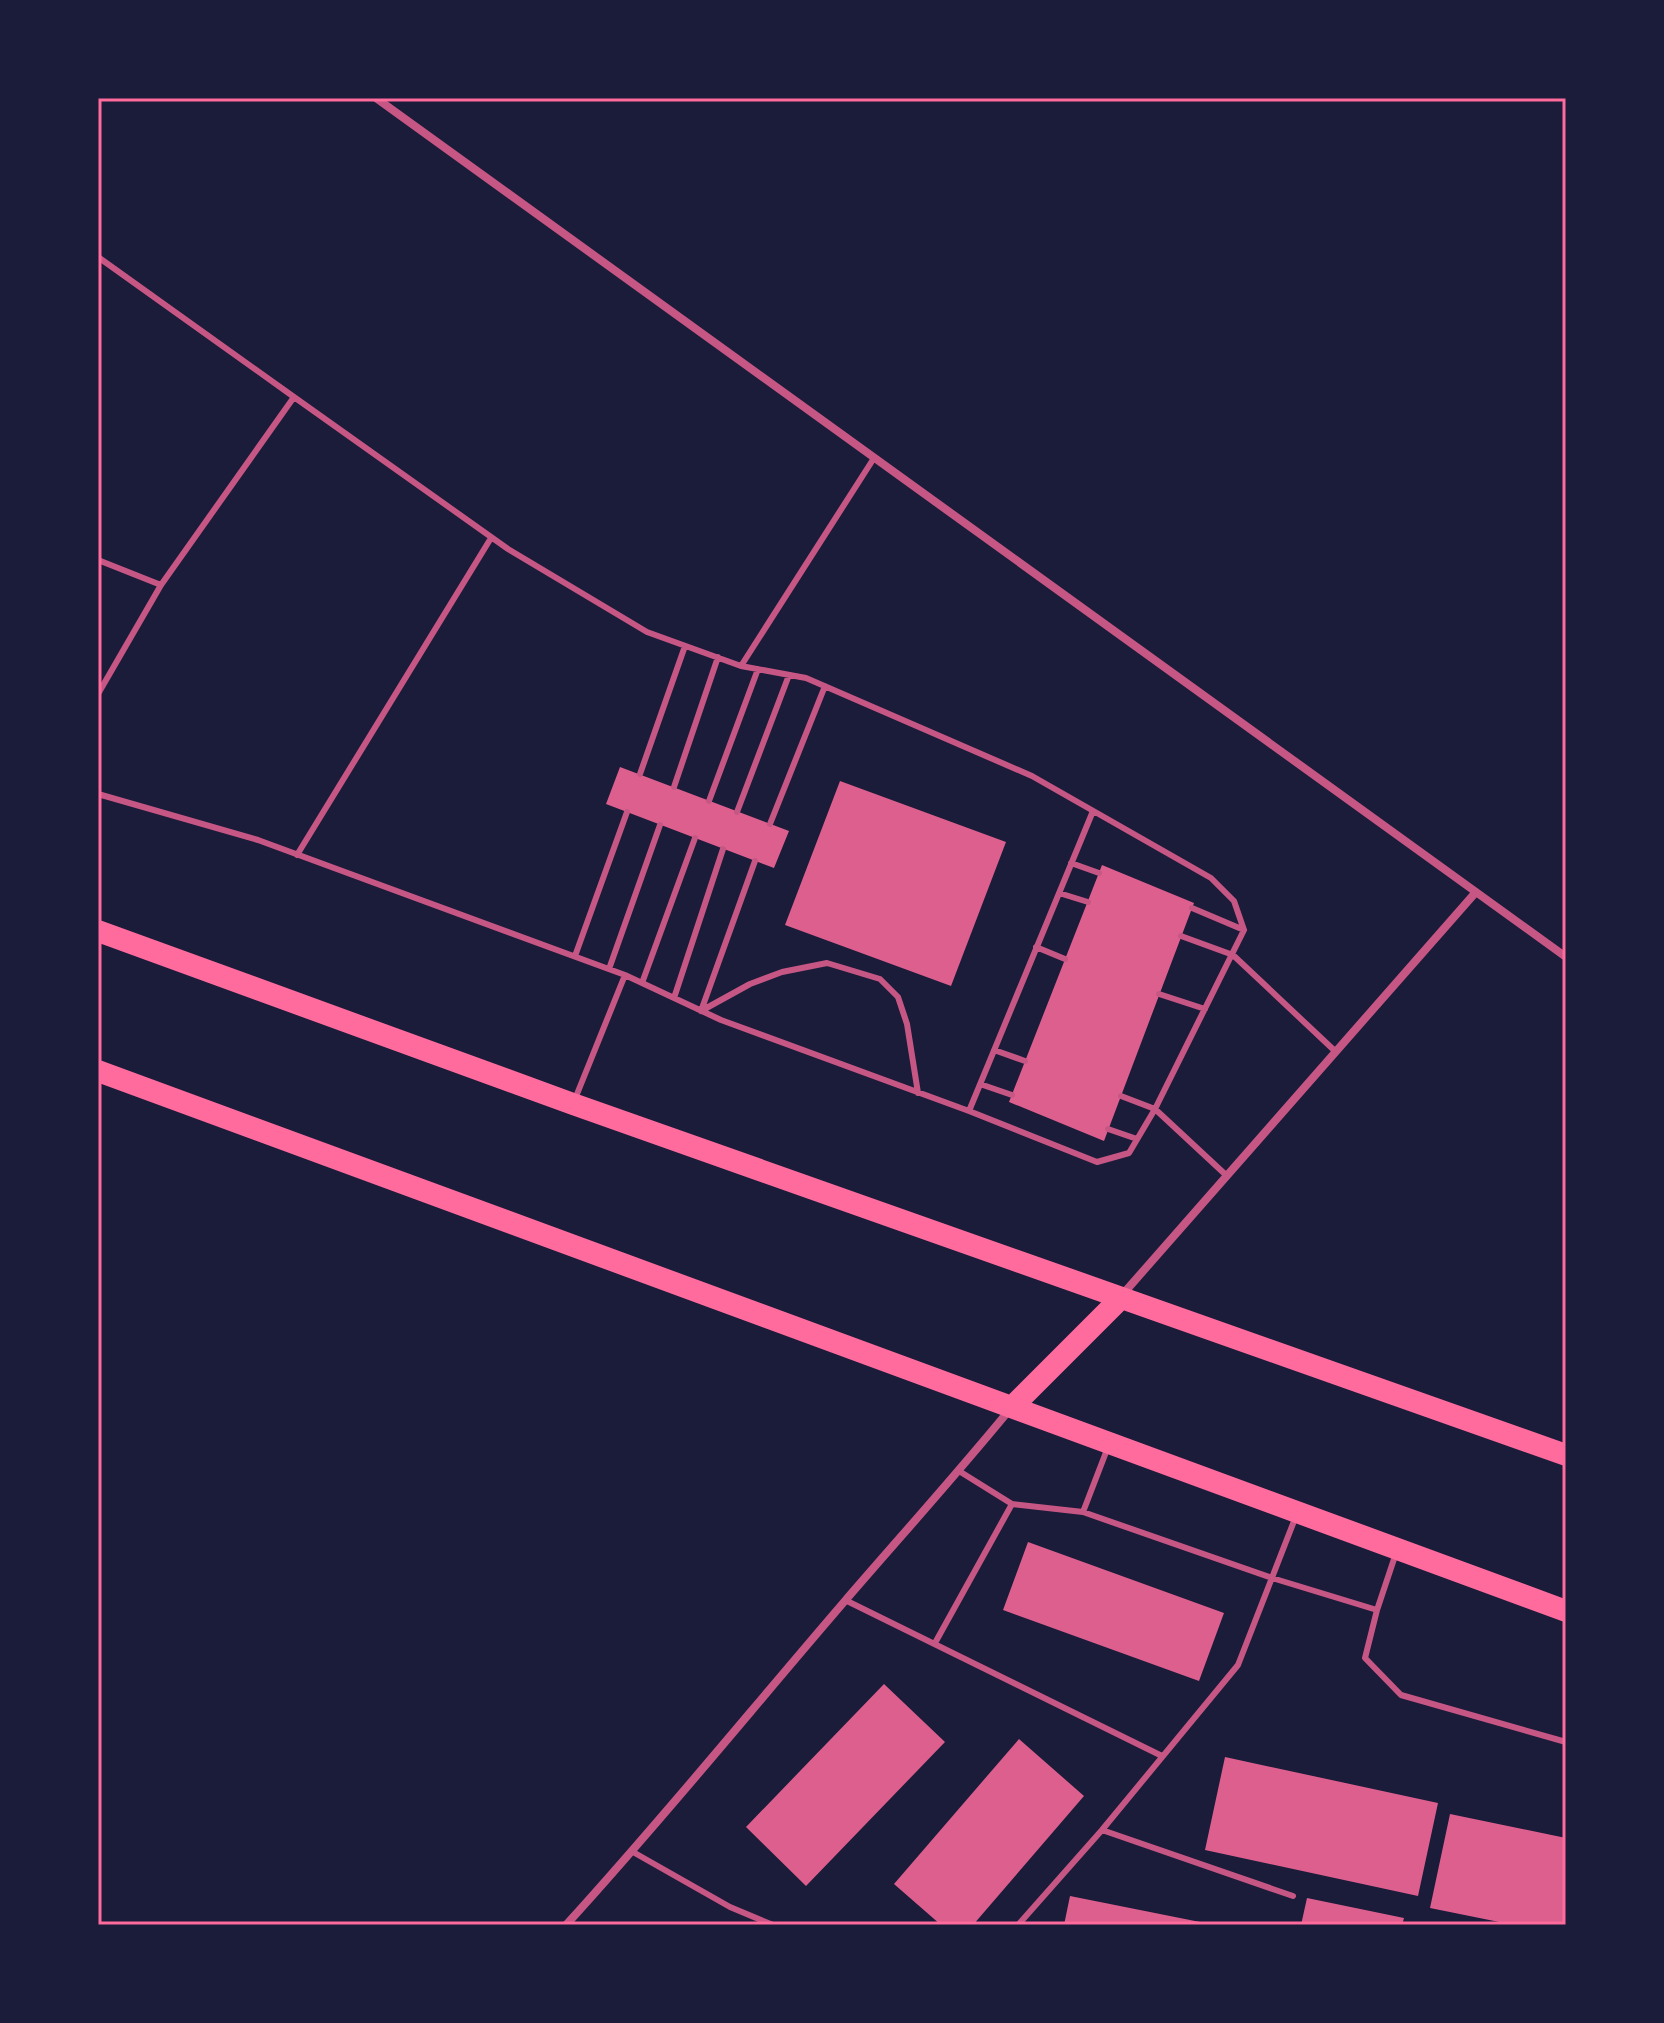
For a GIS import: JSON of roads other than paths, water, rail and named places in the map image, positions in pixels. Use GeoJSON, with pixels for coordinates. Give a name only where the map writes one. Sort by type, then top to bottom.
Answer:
{"type":"FeatureCollection","features":[{"type":"Feature","properties":{"kind":"highway"},"geometry":{"type":"LineString","coordinates":[[98,931],[573,1104],[1566,1455]]}},
{"type":"Feature","properties":{"kind":"highway"},"geometry":{"type":"LineString","coordinates":[[98,1071],[1566,1611]]}},
{"type":"Feature","properties":{"kind":"highway"},"geometry":{"type":"LineString","coordinates":[[1012,1407],[1121,1298]]}},
{"type":"Feature","properties":{"kind":"street"},"geometry":{"type":"LineString","coordinates":[[376,98],[1566,957]]}},
{"type":"Feature","properties":{"kind":"street"},"geometry":{"type":"LineString","coordinates":[[1121,1298],[1476,892]]}},
{"type":"Feature","properties":{"kind":"street"},"geometry":{"type":"LineString","coordinates":[[566,1925],[633,1852],[1012,1407]]}},
{"type":"Feature","properties":{"kind":"lane"},"geometry":{"type":"LineString","coordinates":[[98,257],[491,538],[647,632],[741,666],[806,678],[1032,776],[1211,878],[1234,901],[1244,930],[1155,1109],[1129,1153],[1097,1162],[969,1111],[721,1020],[625,975],[575,956],[258,840],[98,794]]}},
{"type":"Feature","properties":{"kind":"lane"},"geometry":{"type":"LineString","coordinates":[[98,694],[161,585],[294,397]]}},
{"type":"Feature","properties":{"kind":"lane"},"geometry":{"type":"LineString","coordinates":[[741,666],[874,458]]}},
{"type":"Feature","properties":{"kind":"lane"},"geometry":{"type":"LineString","coordinates":[[297,855],[491,538]]}},
{"type":"Feature","properties":{"kind":"lane"},"geometry":{"type":"LineString","coordinates":[[98,560],[161,585]]}},
{"type":"Feature","properties":{"kind":"lane"},"geometry":{"type":"LineString","coordinates":[[640,774],[685,646]]}},
{"type":"Feature","properties":{"kind":"lane"},"geometry":{"type":"LineString","coordinates":[[674,787],[718,657]]}},
{"type":"Feature","properties":{"kind":"lane"},"geometry":{"type":"LineString","coordinates":[[709,801],[758,669]]}},
{"type":"Feature","properties":{"kind":"lane"},"geometry":{"type":"LineString","coordinates":[[737,812],[789,675]]}},
{"type":"Feature","properties":{"kind":"lane"},"geometry":{"type":"LineString","coordinates":[[770,824],[825,686]]}},
{"type":"Feature","properties":{"kind":"lane"},"geometry":{"type":"LineString","coordinates":[[969,1111],[1093,811]]}},
{"type":"Feature","properties":{"kind":"lane"},"geometry":{"type":"LineString","coordinates":[[575,956],[627,812]]}},
{"type":"Feature","properties":{"kind":"lane"},"geometry":{"type":"LineString","coordinates":[[609,969],[660,825]]}},
{"type":"Feature","properties":{"kind":"lane"},"geometry":{"type":"LineString","coordinates":[[642,983],[695,838]]}},
{"type":"Feature","properties":{"kind":"lane"},"geometry":{"type":"LineString","coordinates":[[674,998],[723,849]]}},
{"type":"Feature","properties":{"kind":"lane"},"geometry":{"type":"LineString","coordinates":[[701,1011],[755,861]]}},
{"type":"Feature","properties":{"kind":"lane"},"geometry":{"type":"LineString","coordinates":[[1071,863],[1099,873]]}},
{"type":"Feature","properties":{"kind":"lane"},"geometry":{"type":"LineString","coordinates":[[1059,893],[1088,902]]}},
{"type":"Feature","properties":{"kind":"lane"},"geometry":{"type":"LineString","coordinates":[[1192,908],[1244,930]]}},
{"type":"Feature","properties":{"kind":"lane"},"geometry":{"type":"LineString","coordinates":[[1181,936],[1233,955],[1336,1052]]}},
{"type":"Feature","properties":{"kind":"lane"},"geometry":{"type":"LineString","coordinates":[[1036,947],[1065,959]]}},
{"type":"Feature","properties":{"kind":"lane"},"geometry":{"type":"LineString","coordinates":[[701,1011],[750,984],[782,972],[827,963],[880,979],[898,997],[907,1024],[918,1093]]}},
{"type":"Feature","properties":{"kind":"lane"},"geometry":{"type":"LineString","coordinates":[[573,1104],[625,975]]}},
{"type":"Feature","properties":{"kind":"lane"},"geometry":{"type":"LineString","coordinates":[[1159,994],[1205,1009]]}},
{"type":"Feature","properties":{"kind":"lane"},"geometry":{"type":"LineString","coordinates":[[994,1050],[1025,1061]]}},
{"type":"Feature","properties":{"kind":"lane"},"geometry":{"type":"LineString","coordinates":[[980,1084],[1012,1095]]}},
{"type":"Feature","properties":{"kind":"lane"},"geometry":{"type":"LineString","coordinates":[[1121,1096],[1155,1109],[1227,1176]]}},
{"type":"Feature","properties":{"kind":"lane"},"geometry":{"type":"LineString","coordinates":[[1108,1129],[1137,1139]]}},
{"type":"Feature","properties":{"kind":"lane"},"geometry":{"type":"LineString","coordinates":[[1083,1512],[1110,1443]]}},
{"type":"Feature","properties":{"kind":"lane"},"geometry":{"type":"LineString","coordinates":[[959,1471],[1012,1504],[1083,1512],[1272,1578],[1377,1610]]}},
{"type":"Feature","properties":{"kind":"lane"},"geometry":{"type":"LineString","coordinates":[[935,1643],[1012,1504]]}},
{"type":"Feature","properties":{"kind":"lane"},"geometry":{"type":"LineString","coordinates":[[1018,1925],[1102,1830],[1238,1665],[1298,1513]]}},
{"type":"Feature","properties":{"kind":"lane"},"geometry":{"type":"LineString","coordinates":[[1397,1550],[1365,1658],[1401,1695],[1566,1742]]}},
{"type":"Feature","properties":{"kind":"lane"},"geometry":{"type":"LineString","coordinates":[[845,1600],[1162,1756]]}},
{"type":"Feature","properties":{"kind":"lane"},"geometry":{"type":"LineString","coordinates":[[1102,1830],[1293,1896]]}},
{"type":"Feature","properties":{"kind":"lane"},"geometry":{"type":"LineString","coordinates":[[633,1852],[730,1907],[773,1925]]}}]}
